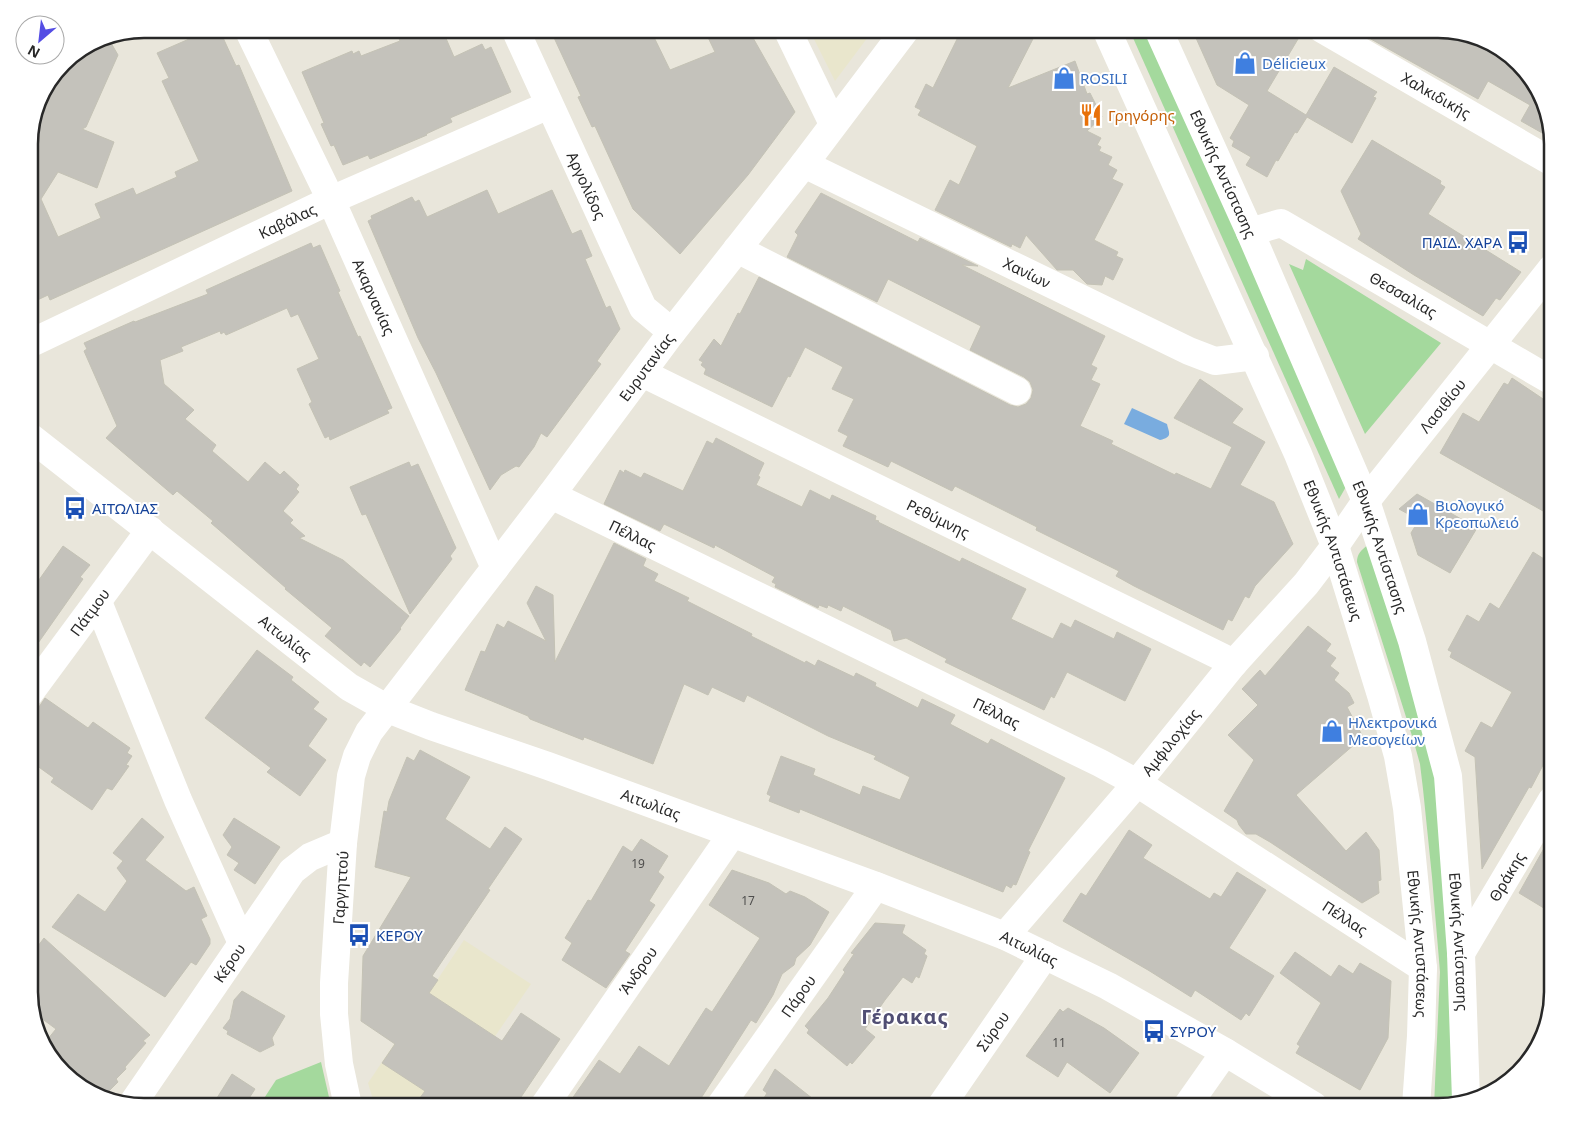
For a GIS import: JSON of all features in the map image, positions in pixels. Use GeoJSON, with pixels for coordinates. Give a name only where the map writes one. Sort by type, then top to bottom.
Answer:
{"type":"FeatureCollection","features":[{"type":"Feature","properties":{"kind":"street","name":"Ακαρνανίας"},"geometry":{"type":"LineString","coordinates":[[252,38],[331,200],[495,568]]}},
{"type":"Feature","properties":{"kind":"street","name":"Αργολίδος"},"geometry":{"type":"LineString","coordinates":[[519,38],[644,308],[672,332]]}},
{"type":"Feature","properties":{"kind":"street"},"geometry":{"type":"LineString","coordinates":[[791,38],[833,124]]}},
{"type":"Feature","properties":{"kind":"street","name":"Ευρυτανίας"},"geometry":{"type":"LineString","coordinates":[[388,709],[672,332],[804,164],[899,38]]}},
{"type":"Feature","properties":{"kind":"street","name":"Εθνικής Αντιστάσεως"},"geometry":{"type":"LineString","coordinates":[[1110,38],[1255,356],[1298,454],[1335,546],[1398,756],[1407,808],[1423,968],[1417,1098]]}},
{"type":"Feature","properties":{"kind":"street","name":"Εθνικής Αντίστασης"},"geometry":{"type":"LineString","coordinates":[[1162,38],[1250,232],[1366,502],[1412,640],[1448,776],[1461,953],[1466,1093]]}},
{"type":"Feature","properties":{"kind":"street","name":"Χαλκιδικής"},"geometry":{"type":"LineString","coordinates":[[1338,38],[1544,157]]}},
{"type":"Feature","properties":{"kind":"street","name":"Καβάλας"},"geometry":{"type":"LineString","coordinates":[[38,340],[331,200],[549,105]]}},
{"type":"Feature","properties":{"kind":"street","name":"Χανίων"},"geometry":{"type":"LineString","coordinates":[[804,164],[1189,351],[1215,361],[1255,356]]}},
{"type":"Feature","properties":{"kind":"street","name":"Θεσσαλίας"},"geometry":{"type":"LineString","coordinates":[[1250,232],[1280,223],[1544,376]]}},
{"type":"Feature","properties":{"kind":"street"},"geometry":{"type":"LineString","coordinates":[[737,249],[1017,391]]}},
{"type":"Feature","properties":{"kind":"street","name":"Λασιθίου"},"geometry":{"type":"LineString","coordinates":[[1335,546],[1366,502],[1544,278]]}},
{"type":"Feature","properties":{"kind":"street","name":"Ρεθύμνης"},"geometry":{"type":"LineString","coordinates":[[642,373],[1234,663]]}},
{"type":"Feature","properties":{"kind":"street","name":"Αιτωλίας"},"geometry":{"type":"LineString","coordinates":[[38,443],[348,687],[388,709],[876,886],[1005,936],[1108,986],[1225,1052],[1301,1098]]}},
{"type":"Feature","properties":{"kind":"street","name":"Πέλλας"},"geometry":{"type":"LineString","coordinates":[[551,495],[1100,763],[1137,783],[1423,968]]}},
{"type":"Feature","properties":{"kind":"street","name":"Πάτμου"},"geometry":{"type":"LineString","coordinates":[[38,682],[150,530]]}},
{"type":"Feature","properties":{"kind":"street","name":"Αμφιλοχίας"},"geometry":{"type":"LineString","coordinates":[[1005,936],[1137,783],[1234,663],[1306,584],[1335,546]]}},
{"type":"Feature","properties":{"kind":"street"},"geometry":{"type":"LineString","coordinates":[[98,602],[178,800],[242,943]]}},
{"type":"Feature","properties":{"kind":"street","name":"Γαργηττού"},"geometry":{"type":"LineString","coordinates":[[346,1098],[339,1064],[334,999],[343,843],[351,776],[357,756],[370,732],[388,709]]}},
{"type":"Feature","properties":{"kind":"street","name":"Θράκης"},"geometry":{"type":"LineString","coordinates":[[1461,953],[1544,813]]}},
{"type":"Feature","properties":{"kind":"street","name":"Άνδρου"},"geometry":{"type":"LineString","coordinates":[[550,1098],[732,834]]}},
{"type":"Feature","properties":{"kind":"street","name":"Κέρου"},"geometry":{"type":"LineString","coordinates":[[137,1097],[292,871],[310,857],[343,843]]}},
{"type":"Feature","properties":{"kind":"street","name":"Πάρου"},"geometry":{"type":"LineString","coordinates":[[726,1098],[876,886]]}},
{"type":"Feature","properties":{"kind":"street","name":"Σύρου"},"geometry":{"type":"LineString","coordinates":[[947,1098],[1045,955]]}},
{"type":"Feature","properties":{"kind":"street"},"geometry":{"type":"LineString","coordinates":[[1192,1098],[1225,1052]]}},
{"type":"Feature","properties":{"kind":"shaded area"},"geometry":{"type":"Polygon","coordinates":[[[814,38],[867,38],[835,81],[814,38]]]}},
{"type":"Feature","properties":{"kind":"shaded area"},"geometry":{"type":"Polygon","coordinates":[[[464,940],[531,984],[453,1098],[373,1098],[368,1083],[464,940]]]}},
{"type":"Feature","properties":{"kind":"green space"},"geometry":{"type":"Polygon","coordinates":[[[1133,38],[1153,38],[1347,485],[1339,499],[1133,38]]]}},
{"type":"Feature","properties":{"kind":"green space"},"geometry":{"type":"Polygon","coordinates":[[[1306,259],[1441,343],[1365,434],[1289,264],[1303,270],[1306,259]]]}},
{"type":"Feature","properties":{"kind":"green space"},"geometry":{"type":"Polygon","coordinates":[[[1368,545],[1372,547],[1438,774],[1458,1095],[1434,1098],[1440,972],[1420,764],[1357,562],[1363,549],[1368,545]]]}},
{"type":"Feature","properties":{"kind":"green space"},"geometry":{"type":"Polygon","coordinates":[[[321,1062],[329,1098],[264,1098],[276,1080],[321,1062]]]}},
{"type":"Feature","properties":{"kind":"water"},"geometry":{"type":"Polygon","coordinates":[[[1132,408],[1167,424],[1169,432],[1167,438],[1160,440],[1124,424],[1132,408]]]}},
{"type":"Feature","properties":{"kind":"building"},"geometry":{"type":"Polygon","coordinates":[[[191,38],[223,38],[236,66],[239,65],[292,191],[50,300],[48,295],[38,300],[38,130],[48,97],[55,85],[85,55],[111,43],[118,55],[86,127],[82,129],[114,142],[97,188],[58,172],[41,199],[58,237],[101,218],[95,204],[133,188],[136,195],[177,177],[175,172],[199,161],[162,81],[169,78],[157,53],[191,38]]]}},
{"type":"Feature","properties":{"kind":"building"},"geometry":{"type":"Polygon","coordinates":[[[399,38],[446,38],[454,57],[482,44],[485,50],[491,47],[511,92],[450,118],[452,122],[427,135],[370,159],[368,155],[343,165],[334,145],[331,146],[321,124],[324,123],[302,72],[352,51],[353,54],[359,51],[361,56],[400,41],[399,38]]]}},
{"type":"Feature","properties":{"kind":"building"},"geometry":{"type":"Polygon","coordinates":[[[554,38],[654,38],[670,70],[715,52],[708,38],[753,38],[795,112],[748,175],[680,254],[633,209],[595,126],[592,127],[578,97],[581,96],[554,38]]]}},
{"type":"Feature","properties":{"kind":"building"},"geometry":{"type":"Polygon","coordinates":[[[958,38],[1033,38],[1008,88],[1075,61],[1087,94],[1090,93],[1102,117],[1087,131],[1101,138],[1097,145],[1101,147],[1099,151],[1112,157],[1108,165],[1117,170],[1112,179],[1123,184],[1094,240],[1118,252],[1116,256],[1123,259],[1113,280],[1105,276],[1102,285],[1087,284],[1073,270],[1057,270],[1026,235],[1020,248],[1012,244],[1011,247],[935,210],[950,180],[959,185],[977,146],[918,115],[921,110],[915,107],[926,84],[933,88],[958,38]]]}},
{"type":"Feature","properties":{"kind":"building"},"geometry":{"type":"Polygon","coordinates":[[[1196,38],[1299,38],[1267,91],[1306,115],[1334,67],[1377,92],[1373,97],[1376,98],[1352,143],[1307,117],[1297,133],[1295,132],[1278,161],[1276,160],[1267,177],[1246,165],[1251,157],[1232,146],[1234,141],[1230,138],[1249,105],[1217,85],[1196,38]]]}},
{"type":"Feature","properties":{"kind":"building"},"geometry":{"type":"Polygon","coordinates":[[[1369,38],[1444,38],[1472,43],[1484,48],[1502,59],[1526,85],[1538,109],[1542,133],[1521,121],[1530,105],[1488,81],[1478,99],[1369,38]]]}},
{"type":"Feature","properties":{"kind":"building"},"geometry":{"type":"Polygon","coordinates":[[[1372,140],[1441,181],[1440,184],[1445,187],[1428,214],[1521,272],[1500,300],[1496,298],[1483,316],[1358,239],[1361,234],[1341,191],[1372,140]]]}},
{"type":"Feature","properties":{"kind":"building"},"geometry":{"type":"Polygon","coordinates":[[[487,190],[498,214],[552,190],[572,234],[581,230],[592,256],[585,259],[606,308],[610,306],[620,329],[597,361],[601,364],[547,437],[541,433],[534,447],[519,467],[516,466],[501,475],[490,490],[418,338],[368,221],[372,219],[371,216],[412,197],[415,202],[419,200],[427,217],[487,190]]]}},
{"type":"Feature","properties":{"kind":"building"},"geometry":{"type":"Polygon","coordinates":[[[821,193],[918,242],[920,238],[978,266],[962,265],[1105,336],[1091,365],[1097,368],[1091,380],[1100,384],[1080,426],[1113,441],[1111,444],[1175,475],[1176,473],[1211,489],[1232,447],[1174,418],[1200,379],[1243,409],[1232,423],[1265,442],[1240,485],[1274,502],[1293,544],[1255,586],[1249,598],[1245,596],[1232,621],[1228,619],[1223,630],[1134,586],[1116,576],[1119,571],[1036,530],[1037,527],[955,486],[952,491],[891,461],[888,467],[843,446],[848,436],[838,431],[854,399],[832,389],[843,367],[805,347],[772,407],[704,374],[706,369],[701,365],[703,362],[699,360],[714,339],[721,346],[759,277],[1010,405],[1018,407],[1026,404],[1031,398],[1033,390],[1030,382],[1024,377],[970,350],[981,326],[888,279],[877,302],[787,257],[798,235],[795,232],[821,193]]]}},
{"type":"Feature","properties":{"kind":"building"},"geometry":{"type":"Polygon","coordinates":[[[311,243],[313,248],[320,245],[340,291],[338,292],[392,408],[387,410],[389,413],[330,440],[329,436],[325,438],[309,404],[312,402],[297,369],[319,359],[298,314],[291,317],[287,308],[226,335],[224,332],[221,334],[220,331],[181,347],[183,351],[160,360],[164,384],[194,410],[185,419],[216,445],[212,451],[248,482],[265,462],[280,475],[284,471],[299,485],[296,489],[299,492],[283,511],[293,520],[290,523],[305,536],[299,538],[343,560],[409,616],[401,629],[370,667],[364,662],[361,666],[325,636],[332,628],[211,523],[213,521],[177,491],[173,495],[106,438],[117,426],[84,351],[87,349],[84,343],[134,321],[208,294],[206,290],[311,243]]]}},
{"type":"Feature","properties":{"kind":"building"},"geometry":{"type":"Polygon","coordinates":[[[1512,378],[1544,400],[1544,512],[1440,453],[1463,413],[1479,422],[1504,383],[1508,385],[1512,378]]]}},
{"type":"Feature","properties":{"kind":"building"},"geometry":{"type":"Polygon","coordinates":[[[716,438],[764,463],[756,485],[802,507],[810,490],[830,500],[832,495],[876,516],[875,520],[878,522],[960,562],[962,558],[1026,589],[1011,619],[1053,639],[1061,623],[1071,628],[1075,620],[1114,639],[1117,632],[1151,649],[1125,701],[1067,672],[1054,698],[1051,696],[1044,710],[945,662],[947,659],[906,638],[894,641],[891,630],[843,606],[841,611],[828,605],[827,608],[819,605],[818,608],[775,587],[776,584],[772,582],[775,577],[715,545],[714,548],[664,524],[660,531],[604,504],[620,470],[624,473],[625,470],[641,478],[644,473],[683,491],[707,441],[713,444],[716,438]]]}},
{"type":"Feature","properties":{"kind":"building"},"geometry":{"type":"Polygon","coordinates":[[[409,462],[411,467],[418,464],[456,548],[450,556],[452,559],[410,614],[366,514],[362,515],[350,487],[409,462]]]}},
{"type":"Feature","properties":{"kind":"building"},"geometry":{"type":"Polygon","coordinates":[[[1417,494],[1477,528],[1450,573],[1418,555],[1411,533],[1419,520],[1399,509],[1417,494]]]}},
{"type":"Feature","properties":{"kind":"building"},"geometry":{"type":"Polygon","coordinates":[[[614,543],[646,559],[643,566],[658,574],[654,581],[689,598],[687,601],[752,634],[751,636],[805,663],[806,661],[815,666],[818,660],[854,677],[856,673],[876,683],[875,686],[918,708],[922,699],[955,715],[950,724],[988,744],[991,739],[1065,778],[1028,851],[1030,852],[1016,885],[1013,884],[1011,888],[1006,885],[1003,892],[800,809],[799,813],[769,801],[771,796],[767,794],[781,756],[815,769],[813,775],[860,795],[863,786],[900,800],[910,777],[874,759],[876,756],[828,736],[747,695],[744,702],[712,687],[708,695],[684,684],[653,764],[584,737],[583,740],[465,690],[481,651],[485,652],[497,624],[504,628],[508,621],[546,641],[527,603],[536,586],[553,595],[555,662],[614,543]]]}},
{"type":"Feature","properties":{"kind":"building"},"geometry":{"type":"Polygon","coordinates":[[[63,546],[90,565],[80,577],[83,579],[38,643],[38,581],[63,546]]]}},
{"type":"Feature","properties":{"kind":"building"},"geometry":{"type":"Polygon","coordinates":[[[1533,552],[1544,559],[1544,763],[1482,869],[1475,757],[1465,751],[1481,722],[1492,728],[1512,692],[1450,657],[1452,652],[1448,650],[1467,615],[1479,622],[1490,603],[1499,609],[1533,552]]]}},
{"type":"Feature","properties":{"kind":"building"},"geometry":{"type":"Polygon","coordinates":[[[1308,626],[1331,644],[1326,651],[1336,658],[1330,666],[1339,673],[1334,680],[1349,693],[1354,703],[1347,707],[1363,737],[1296,795],[1346,851],[1366,832],[1379,850],[1381,880],[1378,881],[1379,893],[1362,903],[1270,842],[1256,834],[1246,834],[1237,820],[1224,811],[1254,760],[1228,735],[1258,705],[1242,689],[1260,670],[1265,676],[1308,626]]]}},
{"type":"Feature","properties":{"kind":"building"},"geometry":{"type":"Polygon","coordinates":[[[257,650],[293,677],[291,680],[319,702],[313,709],[327,719],[308,746],[326,760],[300,796],[267,772],[271,768],[205,718],[257,650]]]}},
{"type":"Feature","properties":{"kind":"building"},"geometry":{"type":"Polygon","coordinates":[[[45,698],[88,728],[93,722],[130,748],[127,753],[132,756],[126,765],[129,766],[112,790],[107,788],[92,810],[51,782],[54,778],[38,766],[38,708],[45,698]]]}},
{"type":"Feature","properties":{"kind":"building"},"geometry":{"type":"Polygon","coordinates":[[[420,750],[470,777],[445,819],[490,849],[505,827],[522,839],[432,976],[438,980],[429,993],[502,1041],[521,1013],[560,1039],[520,1098],[420,1098],[425,1091],[382,1063],[395,1044],[361,1021],[363,956],[411,877],[375,867],[384,811],[387,812],[389,801],[407,757],[414,761],[420,750]]]}},
{"type":"Feature","properties":{"kind":"building"},"geometry":{"type":"Polygon","coordinates":[[[142,818],[164,837],[145,860],[186,891],[194,887],[207,916],[201,919],[210,939],[210,944],[196,965],[191,962],[165,997],[52,927],[78,894],[105,912],[127,881],[117,868],[123,861],[113,853],[142,818]]]}},
{"type":"Feature","properties":{"kind":"building"},"geometry":{"type":"Polygon","coordinates":[[[234,818],[280,847],[255,884],[234,870],[239,863],[227,855],[232,847],[223,835],[234,818]]]}},
{"type":"Feature","properties":{"kind":"building"},"geometry":{"type":"Polygon","coordinates":[[[1129,830],[1152,845],[1143,858],[1210,899],[1214,893],[1221,897],[1237,872],[1266,890],[1229,948],[1274,976],[1249,1016],[1246,1013],[1241,1020],[1195,990],[1191,997],[1063,921],[1081,893],[1086,896],[1129,830]]]}},
{"type":"Feature","properties":{"kind":"building"},"geometry":{"type":"Polygon","coordinates":[[[641,839],[668,856],[658,872],[664,877],[649,901],[655,905],[625,951],[630,954],[606,988],[562,960],[572,943],[565,938],[588,900],[591,901],[623,846],[632,852],[641,839]]]}},
{"type":"Feature","properties":{"kind":"building"},"geometry":{"type":"Polygon","coordinates":[[[1544,848],[1544,908],[1519,893],[1544,848]]]}},
{"type":"Feature","properties":{"kind":"building"},"geometry":{"type":"Polygon","coordinates":[[[732,870],[769,883],[786,894],[790,891],[805,897],[829,912],[810,945],[796,958],[794,965],[782,974],[773,995],[756,1023],[751,1020],[701,1098],[573,1098],[599,1060],[620,1074],[639,1046],[669,1066],[706,1008],[712,1012],[760,938],[709,905],[732,870]]]}},
{"type":"Feature","properties":{"kind":"building"},"geometry":{"type":"Polygon","coordinates":[[[875,923],[905,925],[902,933],[926,950],[924,954],[927,956],[919,978],[916,976],[912,983],[903,977],[885,1000],[865,1029],[875,1037],[852,1064],[850,1062],[847,1066],[807,1033],[809,1030],[805,1026],[828,998],[845,972],[843,970],[854,954],[851,953],[875,923]]]}},
{"type":"Feature","properties":{"kind":"building"},"geometry":{"type":"Polygon","coordinates":[[[44,938],[150,1035],[143,1041],[146,1043],[125,1067],[126,1069],[116,1079],[118,1082],[108,1092],[79,1076],[59,1056],[48,1038],[56,1029],[41,1018],[38,1005],[38,946],[44,938]]]}},
{"type":"Feature","properties":{"kind":"building"},"geometry":{"type":"Polygon","coordinates":[[[1295,952],[1331,977],[1339,965],[1353,974],[1360,963],[1391,981],[1388,1038],[1360,1090],[1296,1053],[1300,1046],[1297,1044],[1321,1003],[1280,973],[1295,952]]]}},
{"type":"Feature","properties":{"kind":"building"},"geometry":{"type":"Polygon","coordinates":[[[242,991],[285,1016],[272,1038],[274,1045],[260,1052],[227,1034],[228,1031],[223,1028],[230,1019],[234,1000],[242,991]]]}},
{"type":"Feature","properties":{"kind":"building"},"geometry":{"type":"Polygon","coordinates":[[[1068,1008],[1104,1028],[1139,1053],[1110,1093],[1067,1062],[1058,1077],[1026,1056],[1060,1009],[1063,1012],[1068,1008]]]}},
{"type":"Feature","properties":{"kind":"building"},"geometry":{"type":"Polygon","coordinates":[[[775,1069],[812,1098],[764,1098],[767,1093],[763,1090],[775,1069]]]}},
{"type":"Feature","properties":{"kind":"building"},"geometry":{"type":"Polygon","coordinates":[[[232,1074],[255,1089],[249,1098],[217,1098],[232,1074]]]}},
{"type":"Feature","properties":{"kind":"place","name":"Délicieux"},"geometry":{"type":"Point","coordinates":[1245,63]}},
{"type":"Feature","properties":{"kind":"place","name":"ROSILI"},"geometry":{"type":"Point","coordinates":[1064,78]}},
{"type":"Feature","properties":{"kind":"place","name":"Γρηγόρης"},"geometry":{"type":"Point","coordinates":[1091,115]}},
{"type":"Feature","properties":{"kind":"place","name":"ΠΑΙΔ. ΧΑΡΑ"},"geometry":{"type":"Point","coordinates":[1518,242]}},
{"type":"Feature","properties":{"kind":"place","name":"ΑΙΤΩΛΙΑΣ"},"geometry":{"type":"Point","coordinates":[75,508]}},
{"type":"Feature","properties":{"kind":"place","name":"Βιολογικό Κρεοπωλειό"},"geometry":{"type":"Point","coordinates":[1418,514]}},
{"type":"Feature","properties":{"kind":"place","name":"Ηλεκτρονικά Μεσογείων"},"geometry":{"type":"Point","coordinates":[1332,731]}},
{"type":"Feature","properties":{"kind":"place","name":"ΚΕΡΟΥ"},"geometry":{"type":"Point","coordinates":[359,935]}},
{"type":"Feature","properties":{"kind":"place","name":"ΣΥΡΟΥ"},"geometry":{"type":"Point","coordinates":[1154,1031]}},
{"type":"Feature","properties":{"kind":"district","name":"Γέρακας"},"geometry":{"type":"Point","coordinates":[905,1016]}}]}
